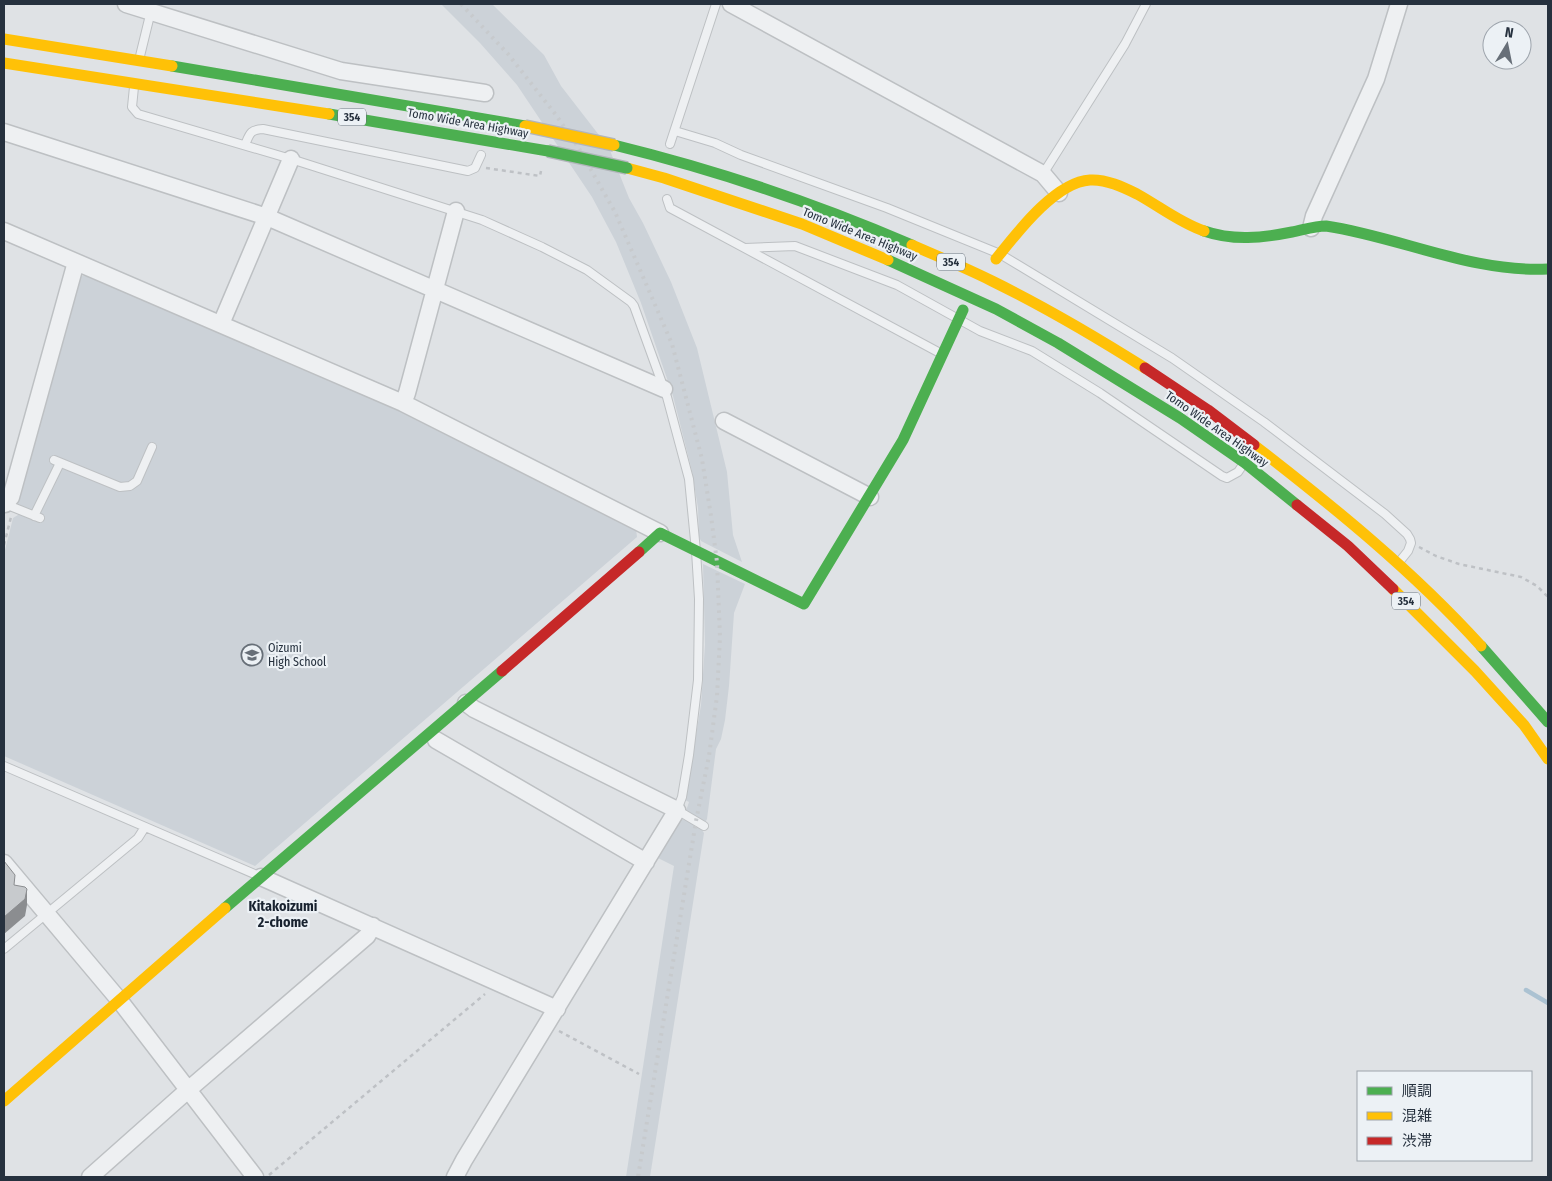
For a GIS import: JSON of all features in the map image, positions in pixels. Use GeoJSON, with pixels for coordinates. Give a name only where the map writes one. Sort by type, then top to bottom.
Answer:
{"type":"FeatureCollection","features":[{"type":"Feature","properties":{"kind":"main road","name":"Tomo Wide Area Highway"},"geometry":{"type":"LineString","coordinates":[[4,39],[139,60],[525,126],[614,145],[769,189],[885,233],[992,280],[1086,332],[1194,400],[1256,445],[1361,532],[1428,592],[1487,653],[1548,722]]}},
{"type":"Feature","properties":{"kind":"main road","name":"Tomo Wide Area Highway"},"geometry":{"type":"LineString","coordinates":[[4,63],[421,128],[548,151],[627,168],[664,178],[802,224],[903,266],[996,309],[1058,343],[1180,418],[1245,463],[1348,546],[1415,609],[1524,725],[1548,759]]}},
{"type":"Feature","properties":{"kind":"main road"},"geometry":{"type":"LineString","coordinates":[[998,256],[1037,212],[1058,193],[1073,184],[1089,180],[1108,182],[1127,189],[1188,226],[1231,238],[1273,236],[1323,225],[1486,265],[1548,270]]}},
{"type":"Feature","properties":{"kind":"main road"},"geometry":{"type":"LineString","coordinates":[[4,1101],[261,877],[466,703],[660,533],[804,604],[903,440],[961,315]]}},
{"type":"Feature","properties":{"kind":"street"},"geometry":{"type":"LineString","coordinates":[[126,4],[341,71],[486,95]]}},
{"type":"Feature","properties":{"kind":"street"},"geometry":{"type":"LineString","coordinates":[[731,4],[1043,174],[1058,193]]}},
{"type":"Feature","properties":{"kind":"street"},"geometry":{"type":"LineString","coordinates":[[1311,228],[1314,216],[1376,79],[1400,4]]}},
{"type":"Feature","properties":{"kind":"street"},"geometry":{"type":"LineString","coordinates":[[4,132],[267,217],[664,389]]}},
{"type":"Feature","properties":{"kind":"street"},"geometry":{"type":"LineString","coordinates":[[221,324],[291,159]]}},
{"type":"Feature","properties":{"kind":"street"},"geometry":{"type":"LineString","coordinates":[[402,403],[407,393],[456,211]]}},
{"type":"Feature","properties":{"kind":"street"},"geometry":{"type":"LineString","coordinates":[[4,231],[402,403],[660,533]]}},
{"type":"Feature","properties":{"kind":"street"},"geometry":{"type":"LineString","coordinates":[[8,506],[76,262]]}},
{"type":"Feature","properties":{"kind":"street"},"geometry":{"type":"LineString","coordinates":[[724,421],[870,497]]}},
{"type":"Feature","properties":{"kind":"street"},"geometry":{"type":"LineString","coordinates":[[455,1177],[677,810],[483,714],[466,703]]}},
{"type":"Feature","properties":{"kind":"street"},"geometry":{"type":"LineString","coordinates":[[436,740],[646,862]]}},
{"type":"Feature","properties":{"kind":"street"},"geometry":{"type":"LineString","coordinates":[[4,863],[120,1001],[255,1177]]}},
{"type":"Feature","properties":{"kind":"street"},"geometry":{"type":"LineString","coordinates":[[261,877],[557,1009]]}},
{"type":"Feature","properties":{"kind":"street"},"geometry":{"type":"LineString","coordinates":[[90,1177],[367,936],[373,926]]}},
{"type":"Feature","properties":{"kind":"lane"},"geometry":{"type":"LineString","coordinates":[[670,144],[716,4]]}},
{"type":"Feature","properties":{"kind":"lane"},"geometry":{"type":"LineString","coordinates":[[1043,174],[1125,44],[1146,4]]}},
{"type":"Feature","properties":{"kind":"lane"},"geometry":{"type":"LineString","coordinates":[[139,60],[151,11]]}},
{"type":"Feature","properties":{"kind":"lane"},"geometry":{"type":"LineString","coordinates":[[135,83],[132,107],[138,114],[291,159],[456,211],[509,231],[587,270],[631,302],[664,389],[689,479],[699,598],[698,680],[690,755],[682,797],[677,810],[704,826]]}},
{"type":"Feature","properties":{"kind":"lane"},"geometry":{"type":"LineString","coordinates":[[245,145],[249,134],[255,130],[263,129],[468,170],[475,168],[481,155]]}},
{"type":"Feature","properties":{"kind":"lane"},"geometry":{"type":"LineString","coordinates":[[674,131],[715,143],[741,155],[887,208],[998,256],[1172,358],[1264,422],[1385,514],[1407,534],[1411,543],[1408,551],[1398,564]]}},
{"type":"Feature","properties":{"kind":"lane"},"geometry":{"type":"LineString","coordinates":[[667,199],[670,208],[942,354]]}},
{"type":"Feature","properties":{"kind":"lane"},"geometry":{"type":"LineString","coordinates":[[745,248],[795,246],[897,285],[961,315],[980,331],[1032,351],[1100,393],[1222,476],[1228,478],[1238,472],[1245,463]]}},
{"type":"Feature","properties":{"kind":"lane"},"geometry":{"type":"LineString","coordinates":[[8,506],[37,517],[57,461],[120,487],[130,486],[137,481],[152,447]]}},
{"type":"Feature","properties":{"kind":"lane"},"geometry":{"type":"LineString","coordinates":[[4,766],[261,877]]}},
{"type":"Feature","properties":{"kind":"lane"},"geometry":{"type":"LineString","coordinates":[[4,949],[138,838],[145,826]]}},
{"type":"Feature","properties":{"kind":"path"},"geometry":{"type":"LineString","coordinates":[[4,545],[8,506]]}},
{"type":"Feature","properties":{"kind":"path"},"geometry":{"type":"LineString","coordinates":[[1411,543],[1436,556],[1459,564],[1521,578],[1538,586],[1548,597]]}},
{"type":"Feature","properties":{"kind":"path"},"geometry":{"type":"LineString","coordinates":[[266,1177],[499,982]]}},
{"type":"Feature","properties":{"kind":"path"},"geometry":{"type":"LineString","coordinates":[[548,1025],[639,1074]]}},
{"type":"Feature","properties":{"kind":"shaded area"},"geometry":{"type":"Polygon","coordinates":[[[441,4],[492,4],[544,55],[561,86],[609,148],[629,198],[671,282],[697,348],[727,472],[733,535],[742,562],[701,541],[699,537],[698,508],[692,471],[673,396],[641,303],[616,242],[592,197],[517,85],[480,43],[441,4]]]}},
{"type":"Feature","properties":{"kind":"shaded area","name":"Oizumi High School"},"geometry":{"type":"Polygon","coordinates":[[[85,275],[409,414],[636,529],[637,537],[255,866],[4,756],[4,554],[13,518],[18,515],[19,507],[17,502],[78,277],[85,275]]]}},
{"type":"Feature","properties":{"kind":"shaded area"},"geometry":{"type":"Polygon","coordinates":[[[703,564],[745,584],[734,613],[725,720],[721,739],[716,749],[706,821],[691,816],[686,811],[689,802],[685,800],[701,705],[705,645],[703,564]]]}},
{"type":"Feature","properties":{"kind":"shaded area"},"geometry":{"type":"Polygon","coordinates":[[[680,819],[699,826],[704,833],[650,1177],[626,1177],[674,866],[656,857],[680,819]]]}},
{"type":"Feature","properties":{"kind":"building"},"geometry":{"type":"Polygon","coordinates":[[[4,861],[15,875],[14,885],[27,889],[25,899],[4,917],[4,861]]]}},
{"type":"Feature","properties":{"kind":"waterway"},"geometry":{"type":"LineString","coordinates":[[1526,990],[1548,1003]]}},
{"type":"Feature","properties":{"kind":"railway"},"geometry":{"type":"LineString","coordinates":[[461,4],[508,54],[556,115],[578,147],[615,212],[672,344],[702,459],[711,516],[717,562],[720,637],[717,696],[709,756],[696,821],[638,1177]]}},
{"type":"Feature","properties":{"kind":"traffic: fast"},"geometry":{"type":"LineString","coordinates":[[172,66],[525,126]]}},
{"type":"Feature","properties":{"kind":"traffic: fast"},"geometry":{"type":"LineString","coordinates":[[329,114],[548,151]]}},
{"type":"Feature","properties":{"kind":"traffic: fast"},"geometry":{"type":"LineString","coordinates":[[614,145],[690,165],[802,201],[912,245]]}},
{"type":"Feature","properties":{"kind":"traffic: fast"},"geometry":{"type":"LineString","coordinates":[[548,151],[627,168]]}},
{"type":"Feature","properties":{"kind":"traffic: fast"},"geometry":{"type":"LineString","coordinates":[[1204,231],[1248,238],[1326,226],[1354,231],[1492,266],[1548,269]]}},
{"type":"Feature","properties":{"kind":"traffic: fast"},"geometry":{"type":"LineString","coordinates":[[888,260],[996,309],[1058,343],[1180,418],[1245,463],[1297,505]]}},
{"type":"Feature","properties":{"kind":"traffic: fast"},"geometry":{"type":"LineString","coordinates":[[639,552],[660,533],[804,604],[903,440],[963,310]]}},
{"type":"Feature","properties":{"kind":"traffic: fast"},"geometry":{"type":"LineString","coordinates":[[1481,646],[1548,722]]}},
{"type":"Feature","properties":{"kind":"traffic: fast"},"geometry":{"type":"LineString","coordinates":[[225,908],[502,671]]}},
{"type":"Feature","properties":{"kind":"traffic: slow"},"geometry":{"type":"LineString","coordinates":[[4,39],[172,66]]}},
{"type":"Feature","properties":{"kind":"traffic: slow"},"geometry":{"type":"LineString","coordinates":[[4,63],[329,114]]}},
{"type":"Feature","properties":{"kind":"traffic: slow"},"geometry":{"type":"LineString","coordinates":[[525,126],[614,145]]}},
{"type":"Feature","properties":{"kind":"traffic: slow"},"geometry":{"type":"LineString","coordinates":[[627,168],[664,178],[802,224],[888,260]]}},
{"type":"Feature","properties":{"kind":"traffic: slow"},"geometry":{"type":"LineString","coordinates":[[996,259],[1025,224],[1050,199],[1077,183],[1090,180],[1108,182],[1126,189],[1186,224],[1204,231]]}},
{"type":"Feature","properties":{"kind":"traffic: slow"},"geometry":{"type":"LineString","coordinates":[[912,245],[982,276],[1031,301],[1145,368]]}},
{"type":"Feature","properties":{"kind":"traffic: slow"},"geometry":{"type":"LineString","coordinates":[[1254,445],[1372,541],[1455,618],[1481,646]]}},
{"type":"Feature","properties":{"kind":"traffic: slow"},"geometry":{"type":"LineString","coordinates":[[1393,589],[1475,671],[1524,725],[1548,759]]}},
{"type":"Feature","properties":{"kind":"traffic: slow"},"geometry":{"type":"LineString","coordinates":[[4,1101],[225,908]]}},
{"type":"Feature","properties":{"kind":"traffic: jam"},"geometry":{"type":"LineString","coordinates":[[1145,368],[1208,410],[1254,445]]}},
{"type":"Feature","properties":{"kind":"traffic: jam"},"geometry":{"type":"LineString","coordinates":[[1297,505],[1348,546],[1393,589]]}},
{"type":"Feature","properties":{"kind":"traffic: jam"},"geometry":{"type":"LineString","coordinates":[[502,671],[639,552]]}},
{"type":"Feature","properties":{"kind":"place","name":"Oizumi High School"},"geometry":{"type":"Point","coordinates":[252,655]}},
{"type":"Feature","properties":{"kind":"district","name":"Kitakoizumi 2-chome"},"geometry":{"type":"Point","coordinates":[283,914]}}]}
